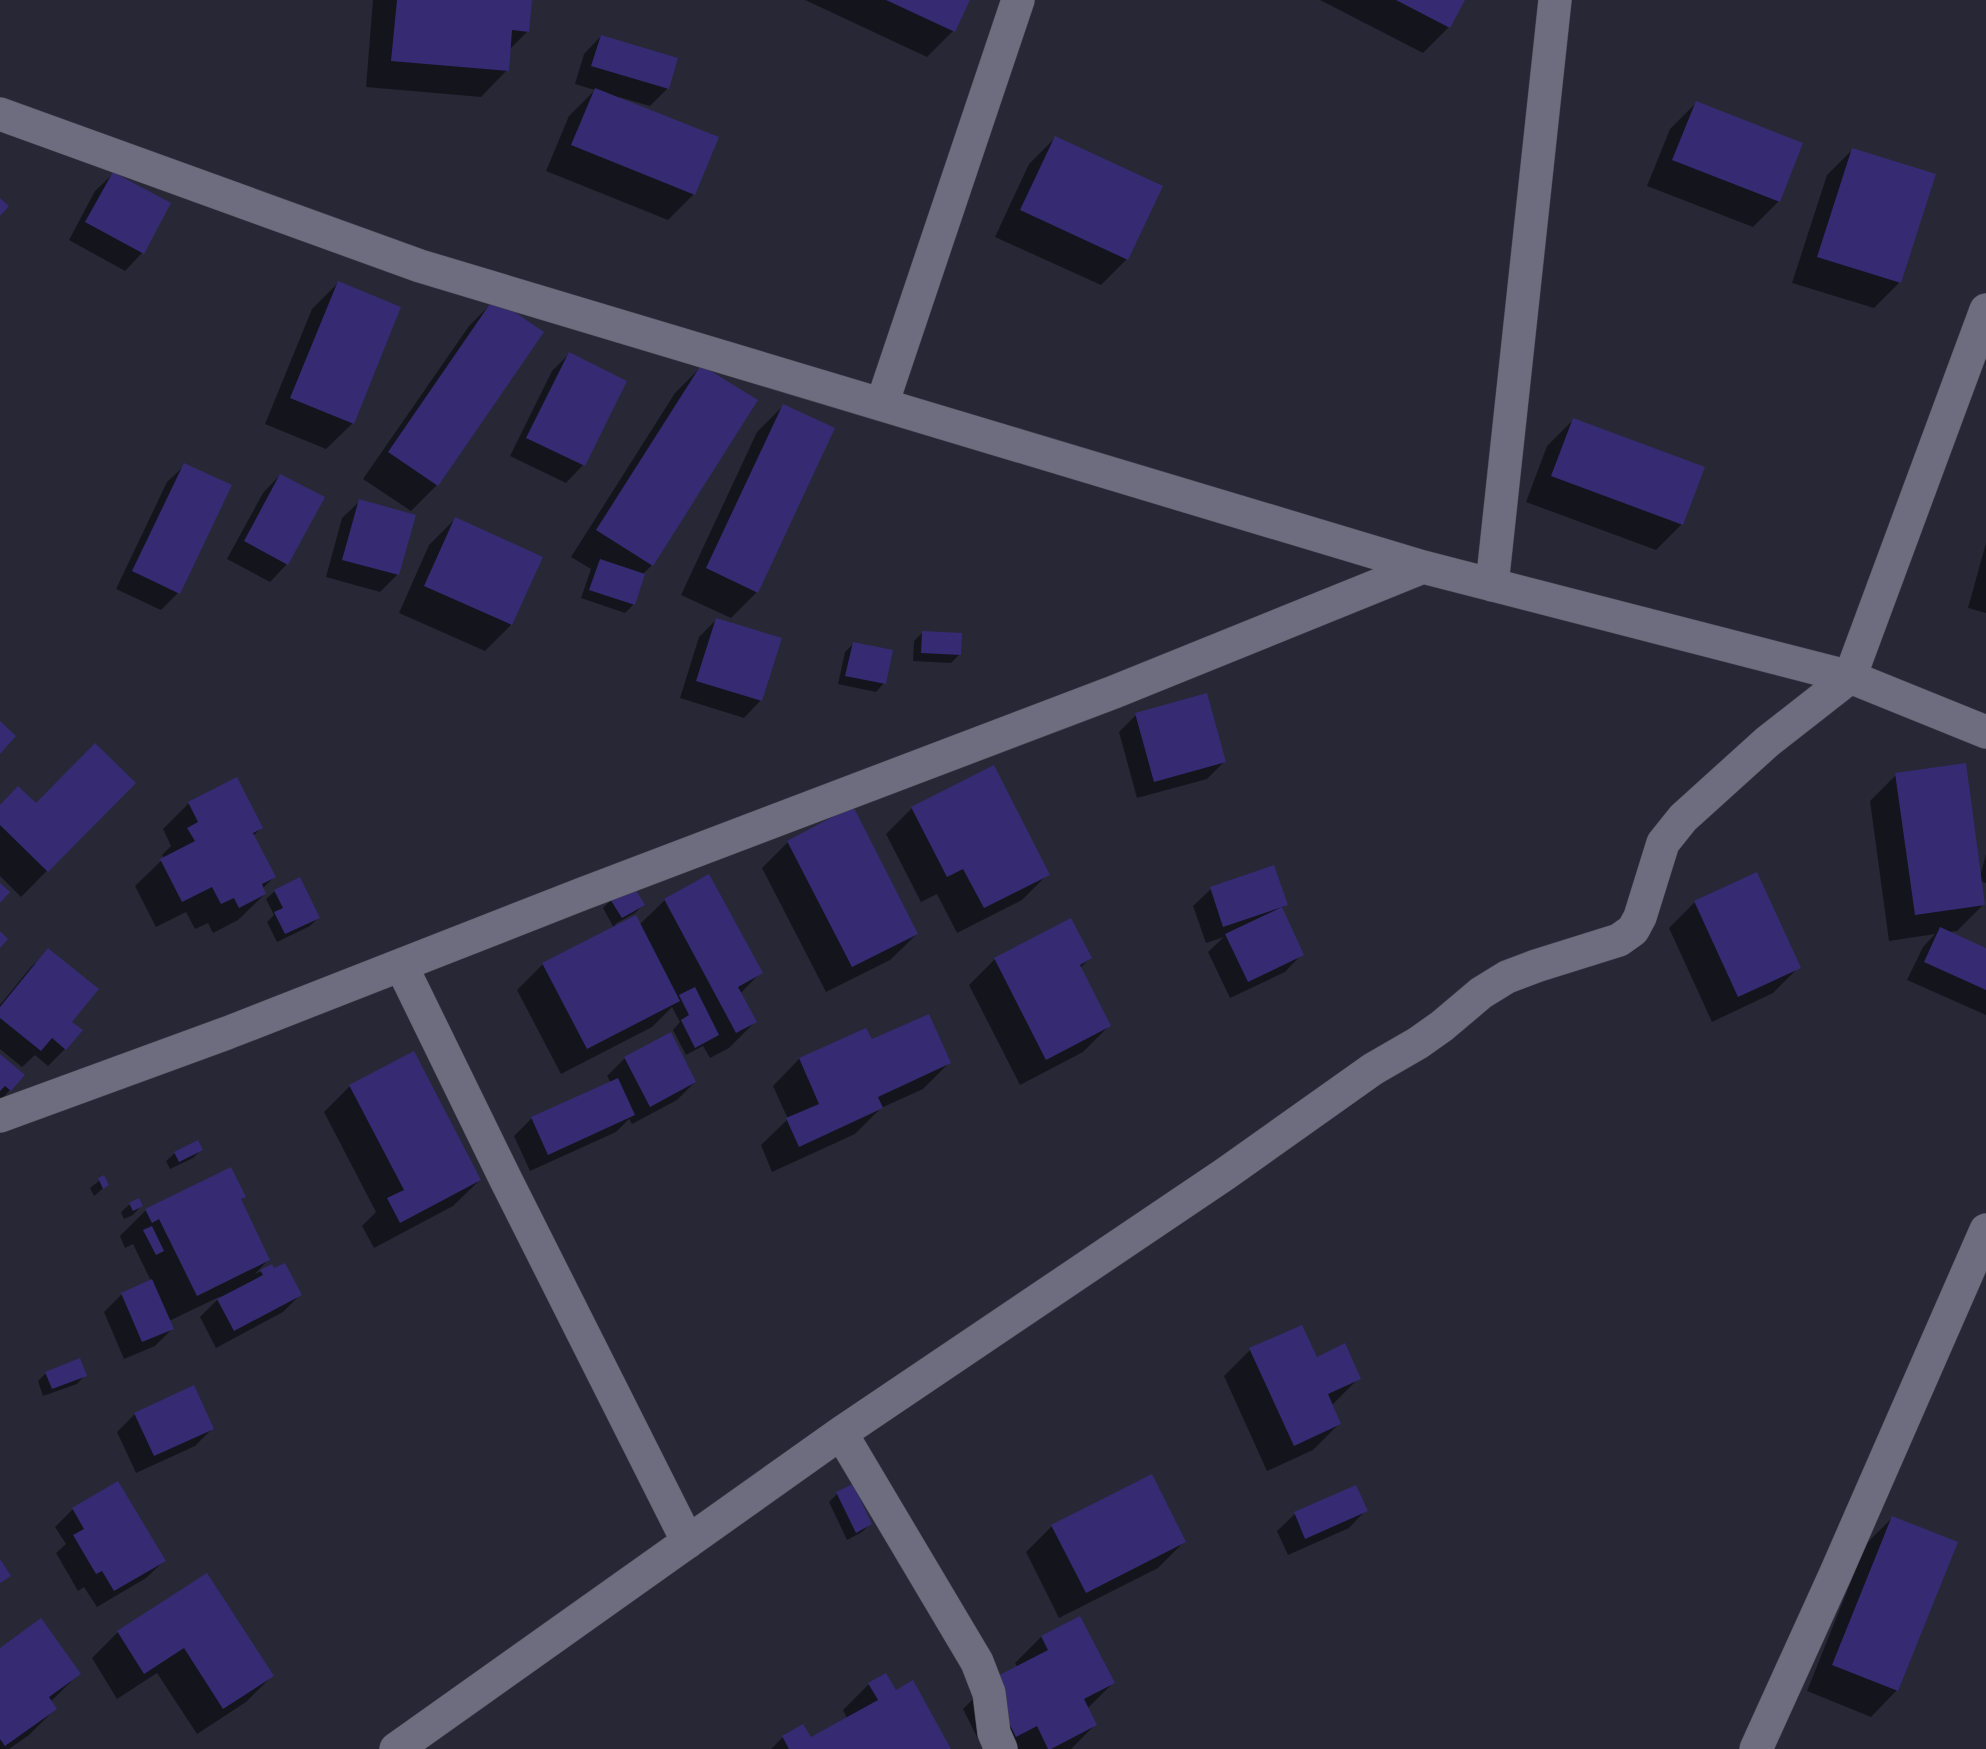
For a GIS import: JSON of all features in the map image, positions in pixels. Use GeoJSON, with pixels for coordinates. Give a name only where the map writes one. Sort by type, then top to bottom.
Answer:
{"type":"FeatureCollection","features":[{"type":"Feature","properties":{"kind":"street"},"geometry":{"type":"LineString","coordinates":[[882,404],[1018,0]]}},
{"type":"Feature","properties":{"kind":"street"},"geometry":{"type":"LineString","coordinates":[[1492,585],[1555,0]]}},
{"type":"Feature","properties":{"kind":"street"},"geometry":{"type":"LineString","coordinates":[[0,114],[420,266],[1423,567],[1850,677],[1986,732]]}},
{"type":"Feature","properties":{"kind":"street"},"geometry":{"type":"LineString","coordinates":[[396,1749],[841,1433],[1215,1181],[1373,1069],[1426,1038],[1481,993],[1507,977],[1618,940],[1633,930],[1640,917],[1663,843],[1683,818],[1767,741],[1850,677],[1986,310]]}},
{"type":"Feature","properties":{"kind":"street"},"geometry":{"type":"LineString","coordinates":[[0,1116],[227,1033],[1114,692],[1423,567]]}},
{"type":"Feature","properties":{"kind":"street"},"geometry":{"type":"LineString","coordinates":[[401,965],[688,1542]]}},
{"type":"Feature","properties":{"kind":"street"},"geometry":{"type":"LineString","coordinates":[[1756,1749],[1986,1230]]}},
{"type":"Feature","properties":{"kind":"street"},"geometry":{"type":"LineString","coordinates":[[841,1433],[977,1662],[989,1693],[994,1733],[1001,1749]]}},
{"type":"Feature","properties":{"kind":"building"},"geometry":{"type":"Polygon","coordinates":[[[397,0],[532,0],[529,32],[512,30],[509,71],[391,61],[397,0]]]}},
{"type":"Feature","properties":{"kind":"building"},"geometry":{"type":"Polygon","coordinates":[[[886,0],[970,0],[955,32],[886,0]]]}},
{"type":"Feature","properties":{"kind":"building"},"geometry":{"type":"Polygon","coordinates":[[[1396,0],[1465,0],[1450,28],[1396,0]]]}},
{"type":"Feature","properties":{"kind":"building"},"geometry":{"type":"Polygon","coordinates":[[[601,35],[678,58],[669,89],[591,66],[601,35]]]}},
{"type":"Feature","properties":{"kind":"building"},"geometry":{"type":"Polygon","coordinates":[[[595,88],[719,137],[695,195],[571,145],[595,88]]]}},
{"type":"Feature","properties":{"kind":"building"},"geometry":{"type":"Polygon","coordinates":[[[1696,101],[1803,143],[1780,202],[1672,160],[1696,101]]]}},
{"type":"Feature","properties":{"kind":"building"},"geometry":{"type":"Polygon","coordinates":[[[1055,136],[1163,186],[1128,260],[1020,210],[1055,136]]]}},
{"type":"Feature","properties":{"kind":"building"},"geometry":{"type":"Polygon","coordinates":[[[1852,148],[1936,174],[1901,283],[1817,257],[1852,148]]]}},
{"type":"Feature","properties":{"kind":"building"},"geometry":{"type":"Polygon","coordinates":[[[113,172],[171,203],[144,254],[85,222],[113,172]]]}},
{"type":"Feature","properties":{"kind":"building"},"geometry":{"type":"Polygon","coordinates":[[[0,198],[9,206],[0,216],[0,198]]]}},
{"type":"Feature","properties":{"kind":"building"},"geometry":{"type":"Polygon","coordinates":[[[338,281],[401,307],[354,424],[290,398],[338,281]]]}},
{"type":"Feature","properties":{"kind":"building"},"geometry":{"type":"Polygon","coordinates":[[[494,298],[544,332],[438,486],[388,452],[494,298]]]}},
{"type":"Feature","properties":{"kind":"building"},"geometry":{"type":"Polygon","coordinates":[[[569,352],[627,381],[585,466],[526,438],[569,352]]]}},
{"type":"Feature","properties":{"kind":"building"},"geometry":{"type":"Polygon","coordinates":[[[701,365],[758,400],[653,566],[596,530],[701,365]]]}},
{"type":"Feature","properties":{"kind":"building"},"geometry":{"type":"Polygon","coordinates":[[[783,404],[835,428],[758,593],[706,568],[783,404]]]}},
{"type":"Feature","properties":{"kind":"building"},"geometry":{"type":"Polygon","coordinates":[[[1573,418],[1705,467],[1683,525],[1551,476],[1573,418]]]}},
{"type":"Feature","properties":{"kind":"building"},"geometry":{"type":"Polygon","coordinates":[[[184,463],[232,485],[180,594],[132,571],[184,463]]]}},
{"type":"Feature","properties":{"kind":"building"},"geometry":{"type":"Polygon","coordinates":[[[280,474],[325,497],[288,565],[244,541],[280,474]]]}},
{"type":"Feature","properties":{"kind":"building"},"geometry":{"type":"Polygon","coordinates":[[[359,499],[416,515],[399,575],[342,560],[359,499]]]}},
{"type":"Feature","properties":{"kind":"building"},"geometry":{"type":"Polygon","coordinates":[[[455,517],[543,557],[512,625],[424,586],[455,517]]]}},
{"type":"Feature","properties":{"kind":"building"},"geometry":{"type":"Polygon","coordinates":[[[600,559],[645,574],[635,605],[589,590],[600,559]]]}},
{"type":"Feature","properties":{"kind":"building"},"geometry":{"type":"Polygon","coordinates":[[[716,618],[782,638],[762,701],[696,681],[716,618]]]}},
{"type":"Feature","properties":{"kind":"building"},"geometry":{"type":"Polygon","coordinates":[[[922,631],[962,633],[961,655],[921,653],[922,631]]]}},
{"type":"Feature","properties":{"kind":"building"},"geometry":{"type":"Polygon","coordinates":[[[853,642],[893,650],[886,684],[845,676],[853,642]]]}},
{"type":"Feature","properties":{"kind":"building"},"geometry":{"type":"Polygon","coordinates":[[[1207,693],[1226,762],[1154,782],[1135,713],[1207,693]]]}},
{"type":"Feature","properties":{"kind":"building"},"geometry":{"type":"Polygon","coordinates":[[[0,721],[16,736],[0,754],[0,721]]]}},
{"type":"Feature","properties":{"kind":"building"},"geometry":{"type":"Polygon","coordinates":[[[95,743],[136,783],[48,872],[0,825],[0,805],[18,786],[36,803],[95,743]]]}},
{"type":"Feature","properties":{"kind":"building"},"geometry":{"type":"Polygon","coordinates":[[[1966,763],[1985,905],[1915,915],[1895,773],[1966,763]]]}},
{"type":"Feature","properties":{"kind":"building"},"geometry":{"type":"Polygon","coordinates":[[[994,765],[1050,875],[984,908],[963,869],[947,877],[911,807],[994,765]]]}},
{"type":"Feature","properties":{"kind":"building"},"geometry":{"type":"Polygon","coordinates":[[[237,777],[263,828],[253,833],[276,877],[262,884],[266,894],[239,908],[234,898],[221,904],[212,887],[182,902],[160,859],[195,841],[187,828],[198,822],[188,802],[237,777]]]}},
{"type":"Feature","properties":{"kind":"building"},"geometry":{"type":"Polygon","coordinates":[[[853,806],[918,934],[852,967],[787,841],[853,806]]]}},
{"type":"Feature","properties":{"kind":"building"},"geometry":{"type":"Polygon","coordinates":[[[1274,865],[1288,905],[1223,927],[1210,887],[1274,865]]]}},
{"type":"Feature","properties":{"kind":"building"},"geometry":{"type":"Polygon","coordinates":[[[1757,872],[1801,968],[1738,997],[1694,901],[1757,872]]]}},
{"type":"Feature","properties":{"kind":"building"},"geometry":{"type":"Polygon","coordinates":[[[709,874],[763,973],[738,987],[757,1022],[736,1033],[664,899],[709,874]]]}},
{"type":"Feature","properties":{"kind":"building"},"geometry":{"type":"Polygon","coordinates":[[[300,877],[320,918],[285,934],[274,912],[283,908],[274,890],[300,877]]]}},
{"type":"Feature","properties":{"kind":"building"},"geometry":{"type":"Polygon","coordinates":[[[0,883],[10,892],[0,903],[0,883]]]}},
{"type":"Feature","properties":{"kind":"building"},"geometry":{"type":"Polygon","coordinates":[[[633,885],[645,905],[622,918],[610,899],[633,885]]]}},
{"type":"Feature","properties":{"kind":"building"},"geometry":{"type":"Polygon","coordinates":[[[1282,907],[1304,955],[1248,982],[1225,934],[1282,907]]]}},
{"type":"Feature","properties":{"kind":"building"},"geometry":{"type":"Polygon","coordinates":[[[636,915],[680,1001],[587,1049],[542,963],[636,915]]]}},
{"type":"Feature","properties":{"kind":"building"},"geometry":{"type":"Polygon","coordinates":[[[1071,918],[1092,958],[1080,965],[1111,1026],[1046,1060],[994,958],[1071,918]]]}},
{"type":"Feature","properties":{"kind":"building"},"geometry":{"type":"Polygon","coordinates":[[[1940,927],[1986,948],[1986,990],[1924,962],[1940,927]]]}},
{"type":"Feature","properties":{"kind":"building"},"geometry":{"type":"Polygon","coordinates":[[[0,931],[8,939],[0,948],[0,931]]]}},
{"type":"Feature","properties":{"kind":"building"},"geometry":{"type":"Polygon","coordinates":[[[48,948],[99,989],[72,1022],[83,1030],[66,1050],[52,1038],[41,1051],[0,1018],[0,1007],[48,948]]]}},
{"type":"Feature","properties":{"kind":"building"},"geometry":{"type":"Polygon","coordinates":[[[695,987],[719,1035],[695,1048],[681,1020],[689,1015],[679,995],[695,987]]]}},
{"type":"Feature","properties":{"kind":"building"},"geometry":{"type":"Polygon","coordinates":[[[929,1014],[951,1063],[878,1097],[883,1108],[799,1147],[786,1118],[819,1104],[799,1058],[866,1028],[872,1039],[929,1014]]]}},
{"type":"Feature","properties":{"kind":"building"},"geometry":{"type":"Polygon","coordinates":[[[671,1032],[696,1082],[650,1107],[624,1057],[671,1032]]]}},
{"type":"Feature","properties":{"kind":"building"},"geometry":{"type":"Polygon","coordinates":[[[414,1051],[481,1180],[400,1223],[387,1198],[404,1190],[349,1085],[414,1051]]]}},
{"type":"Feature","properties":{"kind":"building"},"geometry":{"type":"Polygon","coordinates":[[[0,1054],[25,1075],[11,1091],[5,1086],[0,1091],[0,1054]]]}},
{"type":"Feature","properties":{"kind":"building"},"geometry":{"type":"Polygon","coordinates":[[[618,1078],[635,1115],[548,1155],[531,1117],[618,1078]]]}},
{"type":"Feature","properties":{"kind":"building"},"geometry":{"type":"Polygon","coordinates":[[[198,1140],[203,1150],[179,1162],[174,1152],[198,1140]]]}},
{"type":"Feature","properties":{"kind":"building"},"geometry":{"type":"Polygon","coordinates":[[[231,1167],[246,1197],[241,1199],[270,1260],[197,1296],[159,1219],[152,1223],[145,1209],[231,1167]]]}},
{"type":"Feature","properties":{"kind":"building"},"geometry":{"type":"Polygon","coordinates":[[[104,1175],[109,1185],[103,1189],[98,1178],[104,1175]]]}},
{"type":"Feature","properties":{"kind":"building"},"geometry":{"type":"Polygon","coordinates":[[[139,1198],[143,1206],[133,1211],[129,1203],[139,1198]]]}},
{"type":"Feature","properties":{"kind":"building"},"geometry":{"type":"Polygon","coordinates":[[[152,1226],[164,1251],[156,1255],[143,1230],[152,1226]]]}},
{"type":"Feature","properties":{"kind":"building"},"geometry":{"type":"Polygon","coordinates":[[[285,1263],[302,1295],[234,1331],[217,1299],[263,1275],[260,1270],[272,1264],[274,1268],[285,1263]]]}},
{"type":"Feature","properties":{"kind":"building"},"geometry":{"type":"Polygon","coordinates":[[[152,1279],[174,1329],[142,1342],[121,1293],[152,1279]]]}},
{"type":"Feature","properties":{"kind":"building"},"geometry":{"type":"Polygon","coordinates":[[[1302,1325],[1317,1357],[1345,1343],[1361,1379],[1328,1394],[1341,1424],[1294,1446],[1249,1348],[1302,1325]]]}},
{"type":"Feature","properties":{"kind":"building"},"geometry":{"type":"Polygon","coordinates":[[[80,1358],[87,1376],[52,1389],[45,1372],[80,1358]]]}},
{"type":"Feature","properties":{"kind":"building"},"geometry":{"type":"Polygon","coordinates":[[[194,1385],[214,1429],[154,1456],[134,1413],[194,1385]]]}},
{"type":"Feature","properties":{"kind":"building"},"geometry":{"type":"Polygon","coordinates":[[[1152,1474],[1186,1542],[1086,1593],[1051,1525],[1152,1474]]]}},
{"type":"Feature","properties":{"kind":"building"},"geometry":{"type":"Polygon","coordinates":[[[118,1481],[166,1561],[114,1591],[102,1571],[96,1574],[73,1535],[84,1529],[72,1508],[118,1481]]]}},
{"type":"Feature","properties":{"kind":"building"},"geometry":{"type":"Polygon","coordinates":[[[853,1484],[872,1524],[856,1533],[836,1492],[853,1484]]]}},
{"type":"Feature","properties":{"kind":"building"},"geometry":{"type":"Polygon","coordinates":[[[1356,1485],[1368,1511],[1305,1539],[1294,1512],[1356,1485]]]}},
{"type":"Feature","properties":{"kind":"building"},"geometry":{"type":"Polygon","coordinates":[[[1892,1516],[1958,1542],[1898,1691],[1832,1665],[1892,1516]]]}},
{"type":"Feature","properties":{"kind":"building"},"geometry":{"type":"Polygon","coordinates":[[[0,1559],[11,1576],[0,1583],[0,1559]]]}},
{"type":"Feature","properties":{"kind":"building"},"geometry":{"type":"Polygon","coordinates":[[[207,1573],[274,1676],[223,1709],[184,1648],[144,1674],[117,1631],[207,1573]]]}},
{"type":"Feature","properties":{"kind":"building"},"geometry":{"type":"Polygon","coordinates":[[[1080,1616],[1115,1683],[1084,1699],[1097,1725],[1051,1749],[1048,1749],[1037,1726],[1016,1737],[988,1681],[1048,1650],[1041,1636],[1080,1616]]]}},
{"type":"Feature","properties":{"kind":"building"},"geometry":{"type":"Polygon","coordinates":[[[41,1618],[81,1674],[49,1697],[57,1709],[5,1746],[0,1739],[0,1648],[41,1618]]]}},
{"type":"Feature","properties":{"kind":"building"},"geometry":{"type":"Polygon","coordinates":[[[886,1673],[896,1690],[913,1680],[951,1749],[789,1749],[782,1736],[803,1724],[811,1737],[878,1700],[868,1683],[886,1673]]]}}]}
